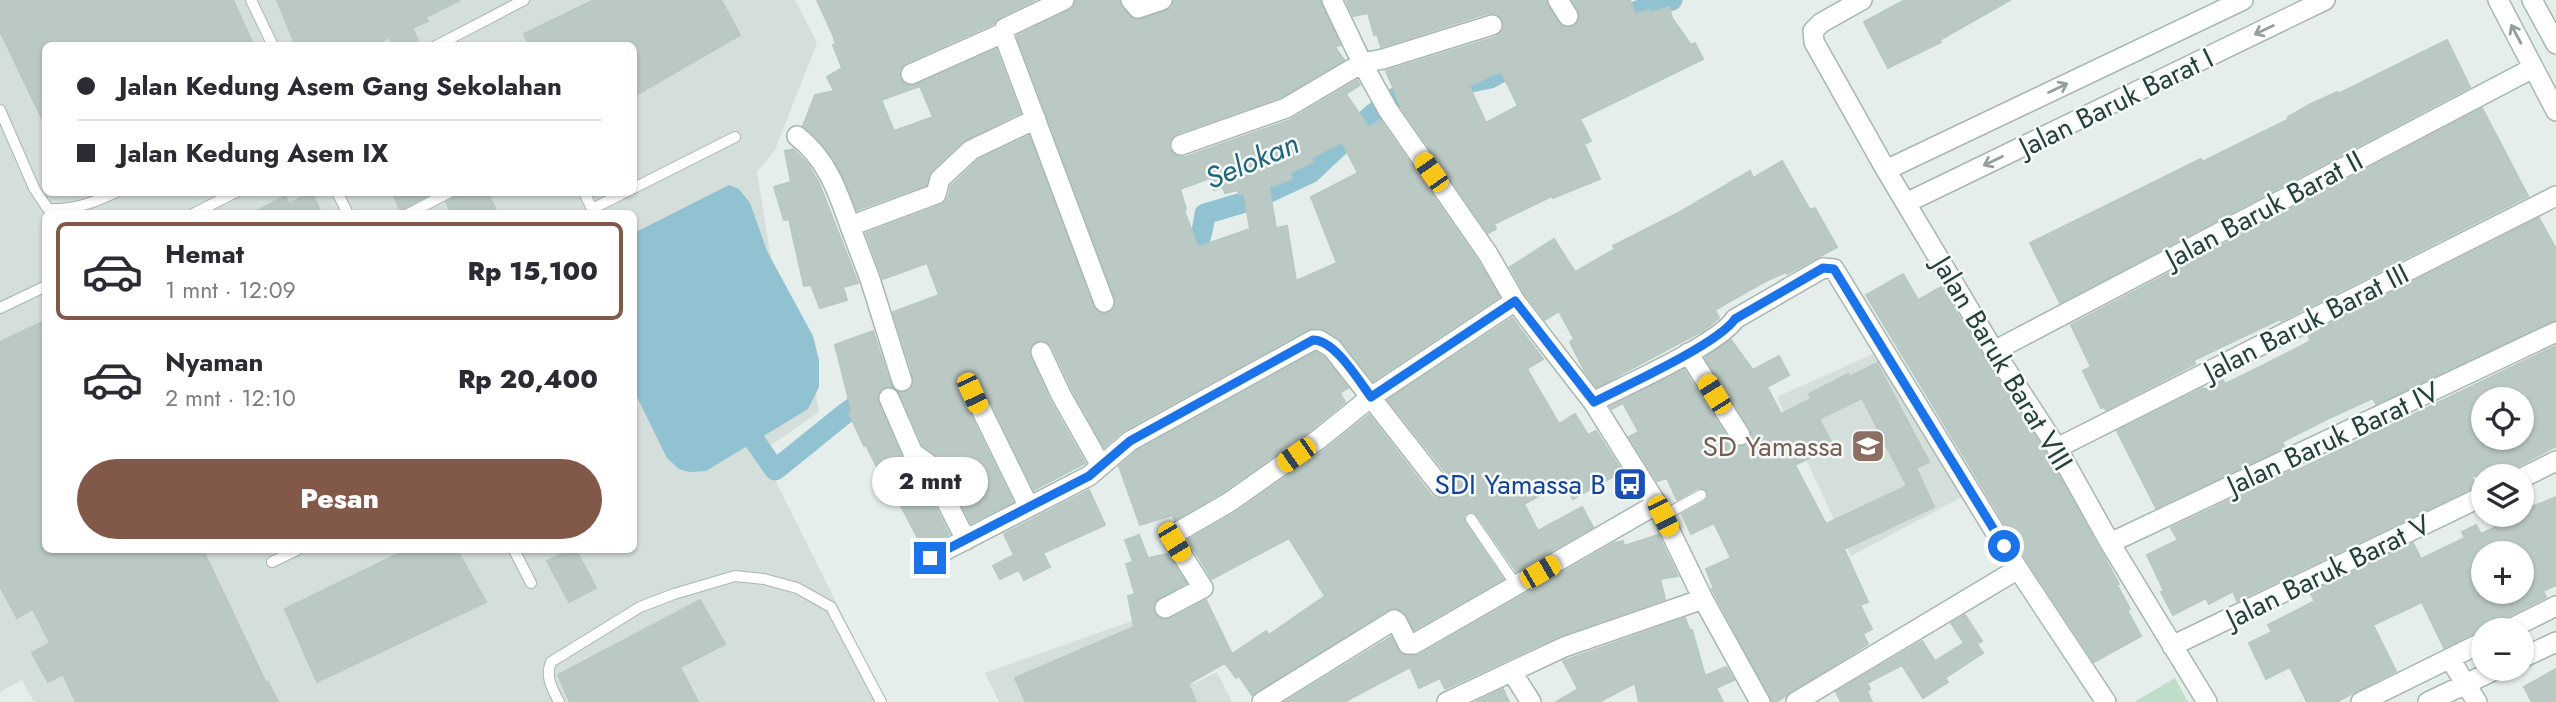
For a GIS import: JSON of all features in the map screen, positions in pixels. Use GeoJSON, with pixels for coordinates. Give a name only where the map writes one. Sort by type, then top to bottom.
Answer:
{"type":"FeatureCollection","features":[{"type":"Feature","properties":{"kind":"street"},"geometry":{"type":"LineString","coordinates":[[1064,0],[1004,28],[1003,33],[1104,302]]}},
{"type":"Feature","properties":{"kind":"street"},"geometry":{"type":"LineString","coordinates":[[1131,0],[1138,8],[1142,8],[1162,0]]}},
{"type":"Feature","properties":{"kind":"street"},"geometry":{"type":"LineString","coordinates":[[1332,0],[1385,106],[1488,254],[1515,301],[1594,402],[1660,510],[1703,599],[1760,702]]}},
{"type":"Feature","properties":{"kind":"street","name":"Jalan Baruk Barat VIII"},"geometry":{"type":"LineString","coordinates":[[1862,0],[1821,23],[1813,32],[1814,42],[1886,170],[1994,351],[2057,448],[2110,543],[2207,702]]}},
{"type":"Feature","properties":{"kind":"street","name":"Jalan Baruk Barat I"},"geometry":{"type":"LineString","coordinates":[[1886,170],[2243,0]]}},
{"type":"Feature","properties":{"kind":"street","name":"Jalan Baruk Barat I"},"geometry":{"type":"LineString","coordinates":[[1906,203],[2325,0]]}},
{"type":"Feature","properties":{"kind":"street"},"geometry":{"type":"LineString","coordinates":[[2498,0],[2556,111]]}},
{"type":"Feature","properties":{"kind":"street"},"geometry":{"type":"LineString","coordinates":[[2532,0],[2556,44]]}},
{"type":"Feature","properties":{"kind":"street"},"geometry":{"type":"LineString","coordinates":[[1181,145],[1286,108],[1362,63],[1382,60],[1492,25]]}},
{"type":"Feature","properties":{"kind":"street"},"geometry":{"type":"LineString","coordinates":[[911,74],[1003,33]]}},
{"type":"Feature","properties":{"kind":"street","name":"Jalan Baruk Barat II"},"geometry":{"type":"LineString","coordinates":[[1994,351],[2533,68]]}},
{"type":"Feature","properties":{"kind":"street"},"geometry":{"type":"LineString","coordinates":[[850,226],[936,194],[940,179],[971,150],[1036,119]]}},
{"type":"Feature","properties":{"kind":"street"},"geometry":{"type":"LineString","coordinates":[[797,136],[815,153],[834,183],[870,279],[902,381]]}},
{"type":"Feature","properties":{"kind":"street","name":"Jalan Baruk Barat III"},"geometry":{"type":"LineString","coordinates":[[2057,448],[2556,196]]}},
{"type":"Feature","properties":{"kind":"street"},"geometry":{"type":"LineString","coordinates":[[1594,402],[1688,353],[1729,328],[1735,319],[1823,268],[1834,269],[2018,569],[2106,702]]}},
{"type":"Feature","properties":{"kind":"street"},"geometry":{"type":"LineString","coordinates":[[1165,608],[1203,589],[1174,542],[1176,533],[1228,503],[1318,439],[1371,397],[1515,301]]}},
{"type":"Feature","properties":{"kind":"street","name":"Jalan Baruk Barat IV"},"geometry":{"type":"LineString","coordinates":[[2110,543],[2556,332]]}},
{"type":"Feature","properties":{"kind":"street"},"geometry":{"type":"LineString","coordinates":[[930,558],[1089,476],[1130,441],[1313,340],[1319,340],[1332,348],[1441,487]]}},
{"type":"Feature","properties":{"kind":"street"},"geometry":{"type":"LineString","coordinates":[[1041,352],[1061,395],[1100,464]]}},
{"type":"Feature","properties":{"kind":"street"},"geometry":{"type":"LineString","coordinates":[[1688,353],[1740,435]]}},
{"type":"Feature","properties":{"kind":"street"},"geometry":{"type":"LineString","coordinates":[[972,393],[1029,507]]}},
{"type":"Feature","properties":{"kind":"street"},"geometry":{"type":"LineString","coordinates":[[890,398],[914,453],[927,463],[966,540]]}},
{"type":"Feature","properties":{"kind":"street"},"geometry":{"type":"LineString","coordinates":[[2534,472],[2556,461]]}},
{"type":"Feature","properties":{"kind":"street","name":"Jalan Baruk Barat V"},"geometry":{"type":"LineString","coordinates":[[2172,646],[2471,502]]}},
{"type":"Feature","properties":{"kind":"street"},"geometry":{"type":"LineString","coordinates":[[1262,702],[1394,620],[1412,645],[1516,585],[1660,510]]}},
{"type":"Feature","properties":{"kind":"street"},"geometry":{"type":"LineString","coordinates":[[1797,702],[2018,569]]}},
{"type":"Feature","properties":{"kind":"street"},"geometry":{"type":"LineString","coordinates":[[1447,702],[1563,647],[1703,599]]}},
{"type":"Feature","properties":{"kind":"street"},"geometry":{"type":"LineString","coordinates":[[2532,618],[2556,606]]}},
{"type":"Feature","properties":{"kind":"street"},"geometry":{"type":"LineString","coordinates":[[2534,652],[2556,642]]}},
{"type":"Feature","properties":{"kind":"street"},"geometry":{"type":"LineString","coordinates":[[2361,702],[2471,648]]}},
{"type":"Feature","properties":{"kind":"street"},"geometry":{"type":"LineString","coordinates":[[2449,659],[2477,702]]}},
{"type":"Feature","properties":{"kind":"street"},"geometry":{"type":"LineString","coordinates":[[1512,672],[1531,702]]}},
{"type":"Feature","properties":{"kind":"street"},"geometry":{"type":"LineString","coordinates":[[2418,674],[2433,701],[2472,681]]}},
{"type":"Feature","properties":{"kind":"lane"},"geometry":{"type":"LineString","coordinates":[[251,0],[271,42]]}},
{"type":"Feature","properties":{"kind":"lane"},"geometry":{"type":"LineString","coordinates":[[444,42],[524,0]]}},
{"type":"Feature","properties":{"kind":"lane"},"geometry":{"type":"LineString","coordinates":[[0,110],[34,188],[48,209],[64,210],[88,205],[107,196]]}},
{"type":"Feature","properties":{"kind":"lane"},"geometry":{"type":"LineString","coordinates":[[637,186],[735,137]]}},
{"type":"Feature","properties":{"kind":"lane"},"geometry":{"type":"LineString","coordinates":[[201,210],[228,196]]}},
{"type":"Feature","properties":{"kind":"lane"},"geometry":{"type":"LineString","coordinates":[[416,210],[442,196]]}},
{"type":"Feature","properties":{"kind":"lane"},"geometry":{"type":"LineString","coordinates":[[586,196],[593,209],[618,196]]}},
{"type":"Feature","properties":{"kind":"lane"},"geometry":{"type":"LineString","coordinates":[[0,308],[42,288]]}},
{"type":"Feature","properties":{"kind":"lane"},"geometry":{"type":"LineString","coordinates":[[1660,510],[1701,495]]}},
{"type":"Feature","properties":{"kind":"lane"},"geometry":{"type":"LineString","coordinates":[[1471,519],[1516,585]]}},
{"type":"Feature","properties":{"kind":"lane"},"geometry":{"type":"LineString","coordinates":[[272,562],[291,553]]}},
{"type":"Feature","properties":{"kind":"lane"},"geometry":{"type":"LineString","coordinates":[[516,553],[531,583]]}},
{"type":"Feature","properties":{"kind":"lane"},"geometry":{"type":"LineString","coordinates":[[559,702],[548,679],[551,662],[640,607],[735,576],[764,579],[797,588],[831,607],[881,702]]}},
{"type":"Feature","properties":{"kind":"shaded area"},"geometry":{"type":"Polygon","coordinates":[[[0,0],[795,0],[817,43],[775,150],[757,172],[774,277],[806,334],[819,412],[761,452],[886,702],[34,702],[22,680],[0,692],[0,0]]]}},
{"type":"Feature","properties":{"kind":"shaded area","name":"SD Yamassa"},"geometry":{"type":"Polygon","coordinates":[[[1877,352],[1966,495],[1851,556],[1777,397],[1877,352]]]}},
{"type":"Feature","properties":{"kind":"shaded area"},"geometry":{"type":"Polygon","coordinates":[[[1157,612],[1193,684],[1217,672],[1232,702],[999,702],[985,673],[1157,612]]]}},
{"type":"Feature","properties":{"kind":"green space"},"geometry":{"type":"Polygon","coordinates":[[[2175,678],[2188,702],[2136,702],[2136,701],[2175,678]]]}},
{"type":"Feature","properties":{"kind":"water"},"geometry":{"type":"Polygon","coordinates":[[[729,185],[739,189],[750,203],[767,251],[813,336],[819,360],[819,387],[808,409],[706,471],[689,472],[679,469],[667,458],[637,397],[637,231],[729,185]]]}},
{"type":"Feature","properties":{"kind":"building"},"geometry":{"type":"Polygon","coordinates":[[[0,0],[233,0],[252,42],[42,42],[42,119],[0,31],[0,0]]]}},
{"type":"Feature","properties":{"kind":"building"},"geometry":{"type":"Polygon","coordinates":[[[277,0],[460,0],[426,17],[428,21],[412,28],[418,40],[414,42],[392,42],[390,37],[379,42],[294,42],[277,0]]]}},
{"type":"Feature","properties":{"kind":"building"},"geometry":{"type":"Polygon","coordinates":[[[594,0],[721,0],[740,35],[637,94],[637,42],[528,42],[524,34],[594,0]]]}},
{"type":"Feature","properties":{"kind":"building"},"geometry":{"type":"Polygon","coordinates":[[[817,0],[1035,0],[1000,17],[993,24],[906,63],[899,72],[903,83],[915,85],[996,49],[1020,113],[963,141],[932,170],[926,185],[857,210],[834,159],[803,126],[815,95],[834,91],[827,77],[842,68],[833,45],[836,44],[817,0]],[[920,86],[881,100],[894,131],[933,117],[920,86]]]}},
{"type":"Feature","properties":{"kind":"building"},"geometry":{"type":"Polygon","coordinates":[[[1076,0],[1119,0],[1122,8],[1136,20],[1172,8],[1174,0],[1320,0],[1340,45],[1335,47],[1344,60],[1281,97],[1176,134],[1169,142],[1170,150],[1178,157],[1185,157],[1290,120],[1357,80],[1360,85],[1346,94],[1369,128],[1380,120],[1478,261],[1499,297],[1373,381],[1339,338],[1320,328],[1308,329],[1124,430],[1104,447],[1052,346],[1047,342],[1036,341],[1031,346],[1030,357],[1050,401],[1085,463],[1034,490],[984,388],[974,381],[967,382],[961,392],[962,398],[1013,502],[971,523],[938,457],[923,445],[900,393],[911,389],[914,378],[893,312],[939,295],[927,263],[883,279],[866,233],[941,205],[948,198],[951,186],[978,160],[1029,136],[1093,306],[1101,314],[1113,310],[1115,298],[1017,36],[1074,6],[1076,0]],[[1342,142],[1311,158],[1313,162],[1289,173],[1292,179],[1269,187],[1276,228],[1287,226],[1296,281],[1337,263],[1311,197],[1358,173],[1342,142]],[[1210,178],[1180,189],[1186,209],[1184,210],[1198,247],[1250,229],[1244,193],[1239,194],[1238,190],[1225,193],[1223,187],[1214,190],[1210,178]]]}},
{"type":"Feature","properties":{"kind":"building"},"geometry":{"type":"Polygon","coordinates":[[[1346,0],[1546,0],[1558,22],[1568,28],[1575,26],[1580,16],[1572,0],[1630,0],[1635,14],[1669,7],[1672,18],[1691,45],[1695,43],[1703,59],[1580,119],[1591,141],[1584,144],[1600,179],[1553,198],[1552,196],[1494,224],[1496,229],[1488,233],[1402,109],[1386,71],[1496,37],[1504,28],[1503,21],[1495,13],[1488,13],[1381,47],[1377,34],[1374,35],[1368,13],[1353,16],[1346,0]],[[1501,71],[1469,86],[1486,123],[1518,106],[1501,71]]]}},
{"type":"Feature","properties":{"kind":"building"},"geometry":{"type":"Polygon","coordinates":[[[1905,0],[2010,0],[1940,40],[1941,42],[1888,68],[1864,22],[1905,0]]]}},
{"type":"Feature","properties":{"kind":"building"},"geometry":{"type":"Polygon","coordinates":[[[2447,40],[2470,87],[2060,303],[2030,243],[2201,159],[2202,162],[2289,119],[2288,117],[2311,104],[2337,92],[2338,94],[2447,40]]]}},
{"type":"Feature","properties":{"kind":"building"},"geometry":{"type":"Polygon","coordinates":[[[2482,108],[2528,196],[2281,321],[2280,319],[2194,360],[2195,364],[2106,410],[2101,408],[2083,371],[2091,367],[2071,325],[2482,108]]]}},
{"type":"Feature","properties":{"kind":"building"},"geometry":{"type":"Polygon","coordinates":[[[793,149],[807,163],[819,183],[858,283],[843,287],[847,300],[820,308],[811,285],[804,286],[789,219],[784,220],[774,187],[791,182],[785,151],[793,149]]]}},
{"type":"Feature","properties":{"kind":"building"},"geometry":{"type":"Polygon","coordinates":[[[1782,161],[1810,210],[1815,208],[1837,247],[1787,274],[1786,272],[1766,281],[1715,310],[1719,318],[1704,330],[1597,387],[1585,372],[1570,342],[1574,339],[1559,311],[1545,320],[1525,294],[1510,267],[1554,239],[1575,272],[1615,249],[1613,246],[1678,213],[1750,171],[1753,178],[1782,161]]]}},
{"type":"Feature","properties":{"kind":"building"},"geometry":{"type":"Polygon","coordinates":[[[285,196],[289,204],[304,196],[313,196],[320,210],[259,210],[285,196]]]}},
{"type":"Feature","properties":{"kind":"building"},"geometry":{"type":"Polygon","coordinates":[[[394,196],[426,196],[403,210],[394,196]]]}},
{"type":"Feature","properties":{"kind":"building"},"geometry":{"type":"Polygon","coordinates":[[[489,196],[496,210],[450,210],[446,202],[454,198],[489,196]]]}},
{"type":"Feature","properties":{"kind":"building"},"geometry":{"type":"Polygon","coordinates":[[[2539,218],[2556,249],[2556,320],[2376,404],[2373,398],[2327,419],[2282,442],[2285,447],[2156,508],[2117,431],[2203,388],[2204,390],[2223,380],[2225,384],[2262,366],[2311,341],[2308,335],[2539,218]]]}},
{"type":"Feature","properties":{"kind":"building"},"geometry":{"type":"Polygon","coordinates":[[[1903,274],[1918,300],[1941,287],[2047,454],[2119,584],[2117,585],[2130,609],[2127,610],[2141,636],[2094,662],[2028,562],[1866,295],[1903,274]]]}},
{"type":"Feature","properties":{"kind":"building"},"geometry":{"type":"Polygon","coordinates":[[[1512,318],[1543,359],[1527,369],[1559,424],[1575,414],[1588,435],[1596,431],[1623,473],[1573,499],[1564,482],[1524,504],[1538,531],[1582,507],[1593,527],[1516,571],[1477,515],[1474,512],[1467,513],[1464,516],[1465,523],[1503,579],[1414,630],[1404,612],[1395,608],[1388,610],[1252,695],[1239,676],[1236,678],[1225,663],[1188,684],[1196,702],[1026,702],[1015,678],[1134,627],[1128,596],[1135,594],[1126,564],[1133,562],[1125,540],[1139,535],[1148,558],[1167,554],[1186,583],[1155,601],[1153,608],[1158,618],[1170,619],[1206,600],[1232,654],[1266,631],[1269,635],[1325,596],[1289,538],[1212,579],[1188,540],[1235,513],[1369,415],[1431,495],[1437,499],[1448,497],[1453,491],[1451,479],[1388,400],[1512,318]]]}},
{"type":"Feature","properties":{"kind":"building"},"geometry":{"type":"Polygon","coordinates":[[[42,322],[42,553],[204,553],[266,683],[268,682],[278,702],[76,702],[63,674],[48,682],[32,653],[50,643],[33,609],[17,618],[0,586],[0,342],[42,322]]]}},
{"type":"Feature","properties":{"kind":"building"},"geometry":{"type":"Polygon","coordinates":[[[873,331],[891,386],[880,390],[878,403],[902,458],[917,471],[949,534],[923,548],[880,466],[877,467],[866,445],[864,446],[849,413],[852,412],[835,345],[873,331]]]}},
{"type":"Feature","properties":{"kind":"building"},"geometry":{"type":"Polygon","coordinates":[[[1731,340],[1753,370],[1779,356],[1789,375],[1767,387],[1781,414],[1811,399],[1809,394],[1877,363],[1929,462],[1916,468],[1934,507],[1844,549],[1868,602],[1860,605],[1872,629],[1863,634],[1868,644],[1776,702],[1772,702],[1712,589],[1706,569],[1731,558],[1714,523],[1691,534],[1682,514],[1705,501],[1707,491],[1698,488],[1677,500],[1667,478],[1657,481],[1629,437],[1639,432],[1623,403],[1612,409],[1611,407],[1684,370],[1730,442],[1735,446],[1746,446],[1751,440],[1750,428],[1705,358],[1731,340]],[[1862,398],[1819,419],[1833,446],[1795,465],[1826,524],[1907,486],[1862,398]]]}},
{"type":"Feature","properties":{"kind":"building"},"geometry":{"type":"Polygon","coordinates":[[[2556,346],[2556,446],[2522,464],[2471,464],[2471,488],[2237,601],[2233,591],[2209,604],[2206,598],[2173,615],[2147,555],[2178,540],[2171,528],[2295,469],[2296,471],[2556,346]]]}},
{"type":"Feature","properties":{"kind":"building"},"geometry":{"type":"Polygon","coordinates":[[[1316,352],[1324,357],[1348,388],[1340,393],[1345,402],[1312,429],[1221,493],[1175,520],[1172,515],[1140,525],[1119,466],[1137,451],[1316,352]]]}},
{"type":"Feature","properties":{"kind":"building"},"geometry":{"type":"Polygon","coordinates":[[[1089,490],[1105,525],[1043,553],[1050,567],[1024,580],[1019,570],[1000,579],[993,566],[1014,555],[1004,534],[1089,490]]]}},
{"type":"Feature","properties":{"kind":"building"},"geometry":{"type":"Polygon","coordinates":[[[2556,497],[2556,585],[2543,591],[2546,597],[2534,603],[2534,541],[2471,541],[2471,604],[2532,604],[2505,618],[2471,618],[2471,634],[2444,648],[2422,602],[2373,625],[2396,671],[2336,702],[2307,702],[2290,667],[2266,679],[2249,643],[2272,632],[2268,625],[2315,601],[2310,593],[2413,543],[2421,559],[2465,538],[2462,532],[2472,527],[2477,527],[2481,534],[2496,527],[2534,527],[2534,506],[2556,497]]]}},
{"type":"Feature","properties":{"kind":"building"},"geometry":{"type":"Polygon","coordinates":[[[1658,535],[1678,576],[1660,579],[1665,599],[1559,636],[1445,689],[1440,678],[1419,688],[1410,667],[1344,702],[1285,702],[1391,637],[1401,654],[1419,655],[1614,543],[1623,541],[1624,546],[1658,535]]]}},
{"type":"Feature","properties":{"kind":"building"},"geometry":{"type":"Polygon","coordinates":[[[400,553],[459,553],[486,602],[317,682],[285,609],[400,553]]]}},
{"type":"Feature","properties":{"kind":"building"},"geometry":{"type":"Polygon","coordinates":[[[564,553],[578,553],[596,588],[569,602],[547,561],[564,553]]]}},
{"type":"Feature","properties":{"kind":"building"},"geometry":{"type":"Polygon","coordinates":[[[700,600],[725,644],[680,667],[698,702],[570,702],[558,675],[700,600]]]}},
{"type":"Feature","properties":{"kind":"building"},"geometry":{"type":"Polygon","coordinates":[[[1965,615],[1982,641],[1977,644],[1983,653],[1945,678],[1948,682],[1923,698],[1902,665],[1867,683],[1872,702],[1841,702],[1836,692],[1922,641],[1935,661],[1964,643],[1951,623],[1965,615]]]}},
{"type":"Feature","properties":{"kind":"building"},"geometry":{"type":"Polygon","coordinates":[[[1685,618],[1690,631],[1692,630],[1705,676],[1726,667],[1734,680],[1716,688],[1723,702],[1639,702],[1635,683],[1599,702],[1556,702],[1578,689],[1563,661],[1685,618]]]}},
{"type":"Feature","properties":{"kind":"building"},"geometry":{"type":"Polygon","coordinates":[[[2556,669],[2556,702],[2532,702],[2524,687],[2556,669]]]}},
{"type":"Feature","properties":{"kind":"building"},"geometry":{"type":"Polygon","coordinates":[[[1503,689],[1509,702],[1476,702],[1503,689]]]}},
{"type":"Feature","properties":{"kind":"waterway","name":"Selokan"},"geometry":{"type":"LineString","coordinates":[[1607,21],[1672,0]]}},
{"type":"Feature","properties":{"kind":"waterway","name":"Selokan"},"geometry":{"type":"LineString","coordinates":[[1177,262],[1191,253],[1198,243],[1205,214],[1252,200],[1310,173],[1373,114],[1395,98],[1490,78],[1524,59]]}},
{"type":"Feature","properties":{"kind":"waterway","name":"Selokan"},"geometry":{"type":"LineString","coordinates":[[754,440],[775,470],[855,406],[923,380]]}},
{"type":"Feature","properties":{"kind":"place","name":"SD Yamassa"},"geometry":{"type":"Point","coordinates":[1868,446]}},
{"type":"Feature","properties":{"kind":"place","name":"SDI Yamassa B"},"geometry":{"type":"Point","coordinates":[1630,484]}},
{"type":"Feature","properties":{"kind":"route"},"geometry":{"type":"LineString","coordinates":[[930,558],[1093,474],[1100,464],[1130,441],[1306,342],[1319,340],[1332,348],[1371,397],[1515,301],[1594,402],[1688,353],[1729,328],[1735,319],[1828,267],[1834,269],[2004,546]]}}]}
